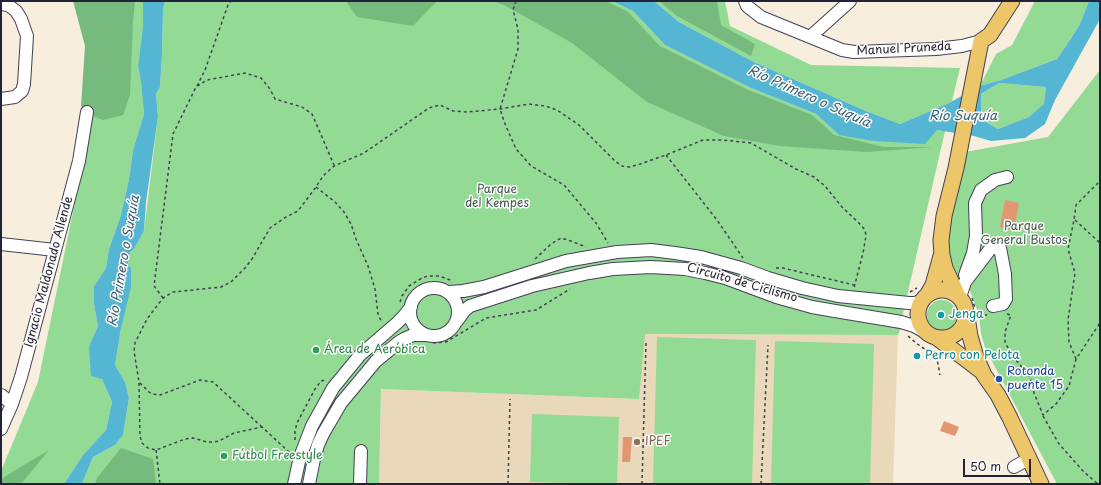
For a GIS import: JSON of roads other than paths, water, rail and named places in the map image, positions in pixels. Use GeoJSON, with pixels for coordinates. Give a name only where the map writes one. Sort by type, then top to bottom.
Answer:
{"type":"FeatureCollection","features":[{"type":"Feature","properties":{"kind":"main road"},"geometry":{"type":"LineString","coordinates":[[984,375],[972,346],[971,316],[958,296],[945,268],[940,240],[981,41],[990,35],[1012,1]]}},
{"type":"Feature","properties":{"kind":"main road"},"geometry":{"type":"LineString","coordinates":[[942,255],[933,285],[923,294],[918,316],[921,326],[931,335],[968,361],[984,375],[998,394],[1042,484]]}},
{"type":"Feature","properties":{"kind":"main road"},"geometry":{"type":"LineString","coordinates":[[923,294],[942,290],[950,291],[958,296]]}},
{"type":"Feature","properties":{"kind":"main road"},"geometry":{"type":"LineString","coordinates":[[931,335],[950,338],[957,334],[971,316]]}},
{"type":"Feature","properties":{"kind":"street","name":"Manuel Pruneda"},"geometry":{"type":"LineString","coordinates":[[744,1],[747,6],[761,17],[842,50],[854,52],[936,49],[962,46],[981,41]]}},
{"type":"Feature","properties":{"kind":"street"},"geometry":{"type":"LineString","coordinates":[[810,37],[850,1]]}},
{"type":"Feature","properties":{"kind":"street"},"geometry":{"type":"LineString","coordinates":[[1,4],[8,5],[16,11],[25,27],[27,36],[22,91],[16,97],[1,99]]}},
{"type":"Feature","properties":{"kind":"street","name":"Ignacio Maldonado Allende"},"geometry":{"type":"LineString","coordinates":[[1,429],[12,404],[21,377],[78,161],[87,112]]}},
{"type":"Feature","properties":{"kind":"street"},"geometry":{"type":"LineString","coordinates":[[965,282],[965,275],[973,252],[976,236],[975,203],[981,190],[995,180],[1007,177]]}},
{"type":"Feature","properties":{"kind":"street"},"geometry":{"type":"LineString","coordinates":[[1,244],[55,250]]}},
{"type":"Feature","properties":{"kind":"street"},"geometry":{"type":"LineString","coordinates":[[958,296],[965,282],[991,248],[1000,248],[1005,274],[1006,299],[1003,304],[993,310]]}},
{"type":"Feature","properties":{"kind":"street"},"geometry":{"type":"LineString","coordinates":[[449,292],[484,287],[566,261],[617,252],[651,250],[702,257],[802,288],[838,296],[915,303],[923,294]]}},
{"type":"Feature","properties":{"kind":"street"},"geometry":{"type":"LineString","coordinates":[[309,484],[314,458],[323,434],[341,403],[376,361],[399,342],[413,335],[430,339],[448,332],[454,327],[465,310],[470,306],[532,286],[613,269],[651,267],[685,269],[725,278],[776,297],[812,307],[901,322],[914,326],[931,335]]}},
{"type":"Feature","properties":{"kind":"street"},"geometry":{"type":"LineString","coordinates":[[294,484],[300,458],[312,426],[333,388],[360,356],[403,317],[405,305],[426,289],[433,287],[441,288],[449,292],[458,305],[459,313],[457,321]]}},
{"type":"Feature","properties":{"kind":"street"},"geometry":{"type":"LineString","coordinates":[[405,305],[416,327],[430,339]]}},
{"type":"Feature","properties":{"kind":"street"},"geometry":{"type":"LineString","coordinates":[[1,394],[12,404]]}},
{"type":"Feature","properties":{"kind":"street"},"geometry":{"type":"LineString","coordinates":[[360,484],[362,451]]}},
{"type":"Feature","properties":{"kind":"street"},"geometry":{"type":"LineString","coordinates":[[1014,467],[1030,458]]}},
{"type":"Feature","properties":{"kind":"water","name":"Río Primero o Suquía"},"geometry":{"type":"Polygon","coordinates":[[[143,1],[165,1],[163,9],[160,87],[156,94],[158,117],[146,202],[144,231],[134,249],[130,252],[128,264],[131,268],[131,287],[121,328],[115,365],[125,382],[129,398],[123,435],[115,445],[93,457],[82,484],[64,484],[83,455],[106,430],[112,402],[102,379],[91,376],[89,346],[98,326],[94,304],[94,286],[106,268],[109,249],[121,215],[129,179],[133,150],[144,114],[138,66],[143,25],[143,1]]]}},
{"type":"Feature","properties":{"kind":"water","name":"Río Suquía"},"geometry":{"type":"Polygon","coordinates":[[[612,1],[654,1],[679,22],[754,62],[866,111],[900,124],[949,103],[980,86],[1001,80],[1057,59],[1080,24],[1089,1],[1100,1],[1100,19],[1055,100],[1045,124],[1025,138],[991,141],[974,136],[937,130],[925,144],[874,141],[839,135],[816,114],[751,88],[665,45],[633,11],[612,1]],[[999,83],[981,94],[981,119],[998,129],[1029,117],[1044,104],[1046,87],[999,83]]]}},
{"type":"Feature","properties":{"kind":"place","name":"Jenga"},"geometry":{"type":"Point","coordinates":[941,315]}},
{"type":"Feature","properties":{"kind":"place","name":"Área de Aeróbica"},"geometry":{"type":"Point","coordinates":[316,350]}},
{"type":"Feature","properties":{"kind":"place","name":"Perro con Pelota"},"geometry":{"type":"Point","coordinates":[917,356]}},
{"type":"Feature","properties":{"kind":"place","name":"Rotonda puente 15"},"geometry":{"type":"Point","coordinates":[999,379]}},
{"type":"Feature","properties":{"kind":"place","name":"IPEF"},"geometry":{"type":"Point","coordinates":[637,442]}},
{"type":"Feature","properties":{"kind":"place","name":"Fútbol Freestyle"},"geometry":{"type":"Point","coordinates":[224,456]}},
{"type":"Feature","properties":{"kind":"park label","name":"Parque del Kempes"},"geometry":{"type":"Point","coordinates":[497,197]}},
{"type":"Feature","properties":{"kind":"park label","name":"Parque General Bustos"},"geometry":{"type":"Point","coordinates":[1024,234]}}]}
